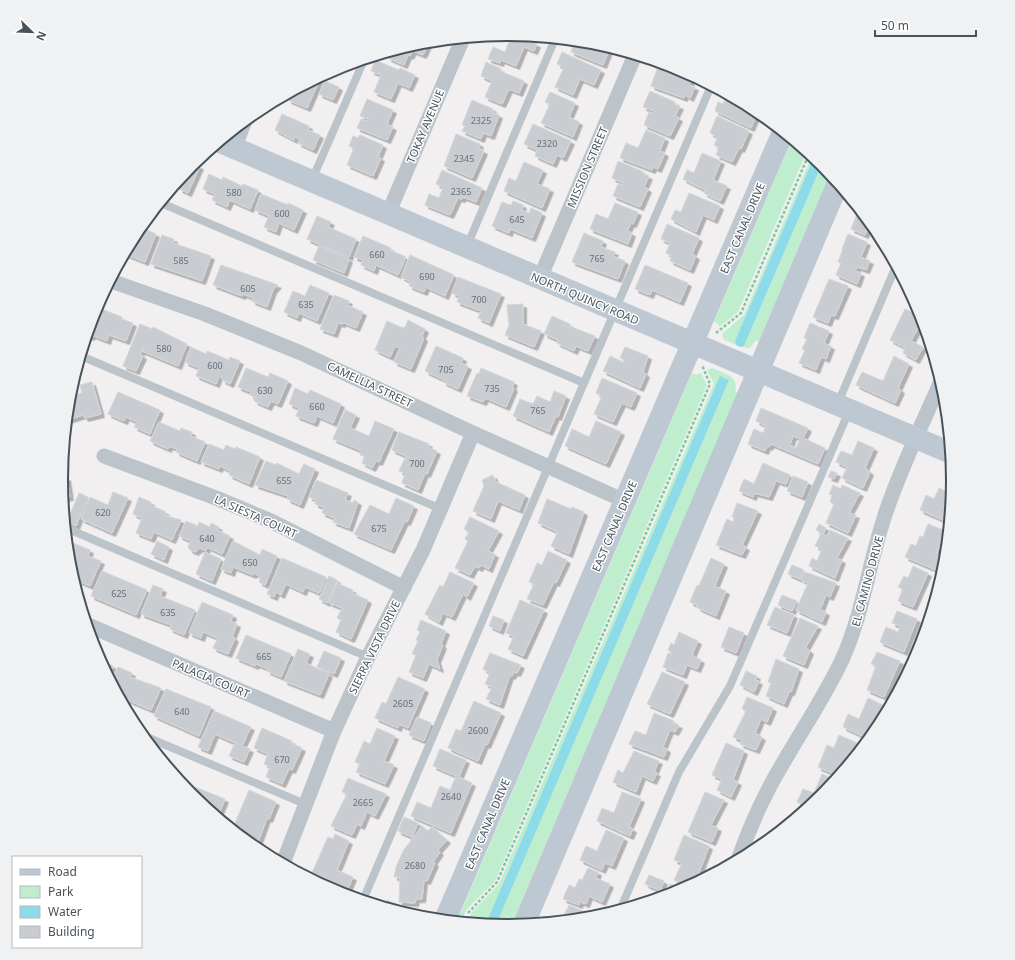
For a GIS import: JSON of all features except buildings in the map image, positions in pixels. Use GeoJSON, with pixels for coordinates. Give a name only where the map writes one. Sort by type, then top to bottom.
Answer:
{"type":"FeatureCollection","features":[{"type":"Feature","properties":{"kind":"main road","name":"EAST CANAL DRIVE"},"geometry":{"type":"LineString","coordinates":[[448,915],[781,137]]}},
{"type":"Feature","properties":{"kind":"main road","name":"NORTH QUINCY ROAD"},"geometry":{"type":"LineString","coordinates":[[227,145],[946,451]]}},
{"type":"Feature","properties":{"kind":"main road"},"geometry":{"type":"LineString","coordinates":[[526,918],[836,189]]}},
{"type":"Feature","properties":{"kind":"street","name":"TOKAY AVENUE"},"geometry":{"type":"LineString","coordinates":[[388,214],[459,44]]}},
{"type":"Feature","properties":{"kind":"street","name":"MISSION STREET"},"geometry":{"type":"LineString","coordinates":[[540,278],[633,59]]}},
{"type":"Feature","properties":{"kind":"street","name":"CAMELLIA STREET"},"geometry":{"type":"LineString","coordinates":[[116,283],[205,314],[282,345],[625,501]]}},
{"type":"Feature","properties":{"kind":"street","name":"EL CAMINO DRIVE"},"geometry":{"type":"LineString","coordinates":[[741,851],[754,818],[765,796],[842,660],[864,600],[885,515],[937,390]]}},
{"type":"Feature","properties":{"kind":"street","name":"SIERRA VISTA DRIVE"},"geometry":{"type":"LineString","coordinates":[[285,858],[334,731],[368,658],[442,509],[473,433]]}},
{"type":"Feature","properties":{"kind":"street","name":"LA SIESTA COURT"},"geometry":{"type":"LineString","coordinates":[[104,456],[216,498],[271,521],[404,588]]}},
{"type":"Feature","properties":{"kind":"street","name":"PALACIA COURT"},"geometry":{"type":"LineString","coordinates":[[95,628],[334,731]]}},
{"type":"Feature","properties":{"kind":"lane"},"geometry":{"type":"LineString","coordinates":[[467,247],[553,44]]}},
{"type":"Feature","properties":{"kind":"lane"},"geometry":{"type":"LineString","coordinates":[[312,182],[362,66]]}},
{"type":"Feature","properties":{"kind":"lane"},"geometry":{"type":"LineString","coordinates":[[365,896],[709,90]]}},
{"type":"Feature","properties":{"kind":"lane"},"geometry":{"type":"LineString","coordinates":[[166,205],[584,383]]}},
{"type":"Feature","properties":{"kind":"lane"},"geometry":{"type":"LineString","coordinates":[[623,903],[679,772],[730,686],[843,408],[894,272]]}},
{"type":"Feature","properties":{"kind":"lane"},"geometry":{"type":"LineString","coordinates":[[86,358],[442,509]]}},
{"type":"Feature","properties":{"kind":"lane"},"geometry":{"type":"LineString","coordinates":[[71,530],[368,658]]}},
{"type":"Feature","properties":{"kind":"lane"},"geometry":{"type":"LineString","coordinates":[[154,740],[305,804]]}},
{"type":"Feature","properties":{"kind":"path"},"geometry":{"type":"LineString","coordinates":[[720,331],[741,314],[807,159]]}},
{"type":"Feature","properties":{"kind":"path"},"geometry":{"type":"LineString","coordinates":[[467,916],[469,911],[497,882],[710,384],[704,371]]}},
{"type":"Feature","properties":{"kind":"green space"},"geometry":{"type":"Polygon","coordinates":[[[790,144],[804,157],[738,312],[719,327],[717,323],[714,322],[790,144]]]}},
{"type":"Feature","properties":{"kind":"green space"},"geometry":{"type":"Polygon","coordinates":[[[809,162],[811,164],[735,341],[736,345],[724,340],[722,334],[744,315],[809,162]]]}},
{"type":"Feature","properties":{"kind":"green space"},"geometry":{"type":"Polygon","coordinates":[[[819,171],[828,181],[760,342],[756,340],[750,348],[742,347],[744,346],[819,171]]]}},
{"type":"Feature","properties":{"kind":"green space"},"geometry":{"type":"Polygon","coordinates":[[[712,368],[733,378],[736,386],[735,391],[738,393],[514,919],[498,919],[729,380],[721,377],[488,918],[469,917],[472,912],[499,884],[714,384],[707,370],[712,368]]]}},
{"type":"Feature","properties":{"kind":"green space"},"geometry":{"type":"Polygon","coordinates":[[[692,373],[695,375],[701,373],[707,385],[495,881],[467,909],[463,916],[459,916],[692,373]]]}},
{"type":"Feature","properties":{"kind":"water"},"geometry":{"type":"Polygon","coordinates":[[[811,164],[819,171],[744,346],[741,347],[736,345],[735,341],[811,164]]]}},
{"type":"Feature","properties":{"kind":"water"},"geometry":{"type":"Polygon","coordinates":[[[720,376],[729,380],[499,919],[488,918],[720,376]]]}}]}
